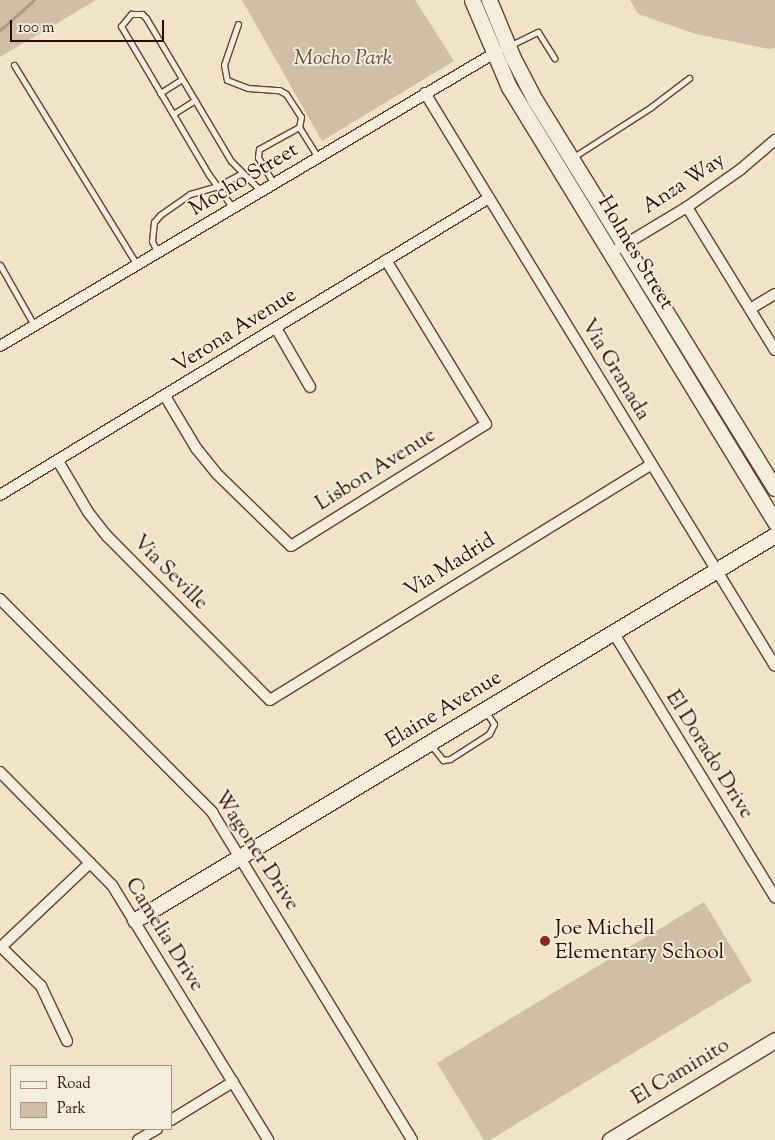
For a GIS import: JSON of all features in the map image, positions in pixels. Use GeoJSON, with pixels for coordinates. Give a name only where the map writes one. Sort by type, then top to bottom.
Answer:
{"type":"FeatureCollection","features":[{"type":"Feature","properties":{"kind":"main road","name":"Holmes Street"},"geometry":{"type":"LineString","coordinates":[[472,0],[492,54],[509,87],[775,522]]}},
{"type":"Feature","properties":{"kind":"main road","name":"Holmes Street"},"geometry":{"type":"LineString","coordinates":[[489,0],[508,46],[535,100],[626,244],[775,488]]}},
{"type":"Feature","properties":{"kind":"main road","name":"Elaine Avenue"},"geometry":{"type":"LineString","coordinates":[[135,920],[242,858],[775,535]]}},
{"type":"Feature","properties":{"kind":"main road","name":"El Caminito"},"geometry":{"type":"LineString","coordinates":[[610,1140],[775,1040]]}},
{"type":"Feature","properties":{"kind":"street","name":"Mocho Street"},"geometry":{"type":"LineString","coordinates":[[0,346],[425,93],[508,46]]}},
{"type":"Feature","properties":{"kind":"street","name":"Via Granada"},"geometry":{"type":"LineString","coordinates":[[425,93],[650,465],[775,666]]}},
{"type":"Feature","properties":{"kind":"street","name":"Anza Way"},"geometry":{"type":"LineString","coordinates":[[610,254],[688,207],[741,169],[775,140]]}},
{"type":"Feature","properties":{"kind":"street","name":"Verona Avenue"},"geometry":{"type":"LineString","coordinates":[[0,495],[489,198]]}},
{"type":"Feature","properties":{"kind":"street"},"geometry":{"type":"LineString","coordinates":[[688,207],[775,350]]}},
{"type":"Feature","properties":{"kind":"street","name":"Lisbon Avenue"},"geometry":{"type":"LineString","coordinates":[[165,396],[196,448],[217,474],[291,546],[486,424],[386,260]]}},
{"type":"Feature","properties":{"kind":"street"},"geometry":{"type":"LineString","coordinates":[[750,309],[775,294]]}},
{"type":"Feature","properties":{"kind":"street"},"geometry":{"type":"LineString","coordinates":[[276,328],[310,387]]}},
{"type":"Feature","properties":{"kind":"street","name":"Via Seville"},"geometry":{"type":"LineString","coordinates":[[58,461],[88,512],[107,536],[270,700]]}},
{"type":"Feature","properties":{"kind":"street","name":"Via Madrid"},"geometry":{"type":"LineString","coordinates":[[270,700],[650,465]]}},
{"type":"Feature","properties":{"kind":"street","name":"Wagoner Drive"},"geometry":{"type":"LineString","coordinates":[[0,599],[212,812],[242,858],[412,1140]]}},
{"type":"Feature","properties":{"kind":"street","name":"El Dorado Drive"},"geometry":{"type":"LineString","coordinates":[[613,632],[775,896]]}},
{"type":"Feature","properties":{"kind":"street","name":"Camelia Drive"},"geometry":{"type":"LineString","coordinates":[[0,772],[112,885],[268,1140]]}},
{"type":"Feature","properties":{"kind":"street"},"geometry":{"type":"LineString","coordinates":[[67,1041],[41,986],[1,947],[90,864]]}},
{"type":"Feature","properties":{"kind":"street"},"geometry":{"type":"LineString","coordinates":[[172,1119],[233,1082]]}},
{"type":"Feature","properties":{"kind":"street"},"geometry":{"type":"LineString","coordinates":[[138,1140],[155,1130]]}},
{"type":"Feature","properties":{"kind":"lane"},"geometry":{"type":"LineString","coordinates":[[233,208],[173,114],[121,26],[131,14],[142,14],[146,18],[231,161],[262,191]]}},
{"type":"Feature","properties":{"kind":"lane"},"geometry":{"type":"LineString","coordinates":[[238,24],[224,65],[226,80],[248,88],[279,90],[286,94],[301,117],[299,127],[319,157]]}},
{"type":"Feature","properties":{"kind":"lane"},"geometry":{"type":"LineString","coordinates":[[508,46],[538,32],[554,58]]}},
{"type":"Feature","properties":{"kind":"lane"},"geometry":{"type":"LineString","coordinates":[[14,65],[65,145],[137,265]]}},
{"type":"Feature","properties":{"kind":"lane"},"geometry":{"type":"LineString","coordinates":[[571,158],[651,107],[689,78]]}},
{"type":"Feature","properties":{"kind":"lane"},"geometry":{"type":"LineString","coordinates":[[160,92],[182,80]]}},
{"type":"Feature","properties":{"kind":"lane"},"geometry":{"type":"LineString","coordinates":[[173,114],[195,100]]}},
{"type":"Feature","properties":{"kind":"lane"},"geometry":{"type":"LineString","coordinates":[[274,184],[257,152],[299,127]]}},
{"type":"Feature","properties":{"kind":"lane"},"geometry":{"type":"LineString","coordinates":[[158,253],[152,241],[154,222],[160,214],[190,194],[218,186],[242,173]]}},
{"type":"Feature","properties":{"kind":"lane"},"geometry":{"type":"LineString","coordinates":[[0,265],[34,325]]}},
{"type":"Feature","properties":{"kind":"lane"},"geometry":{"type":"LineString","coordinates":[[430,744],[443,760],[450,759],[490,734],[494,724],[485,710]]}},
{"type":"Feature","properties":{"kind":"green space"},"geometry":{"type":"Polygon","coordinates":[[[0,0],[96,0],[0,57],[0,0]]]}},
{"type":"Feature","properties":{"kind":"green space","name":"Mocho Park"},"geometry":{"type":"Polygon","coordinates":[[[242,0],[415,0],[454,61],[322,141],[242,0]]]}},
{"type":"Feature","properties":{"kind":"green space"},"geometry":{"type":"Polygon","coordinates":[[[630,0],[775,0],[775,48],[769,49],[696,34],[638,14],[630,0]]]}},
{"type":"Feature","properties":{"kind":"green space"},"geometry":{"type":"Polygon","coordinates":[[[704,902],[752,981],[490,1140],[484,1140],[437,1063],[704,902]]]}},
{"type":"Feature","properties":{"kind":"waterway"},"geometry":{"type":"LineString","coordinates":[[0,30],[34,0]]}},
{"type":"Feature","properties":{"kind":"place","name":"Joe Michell Elementary School"},"geometry":{"type":"Point","coordinates":[545,941]}}]}
